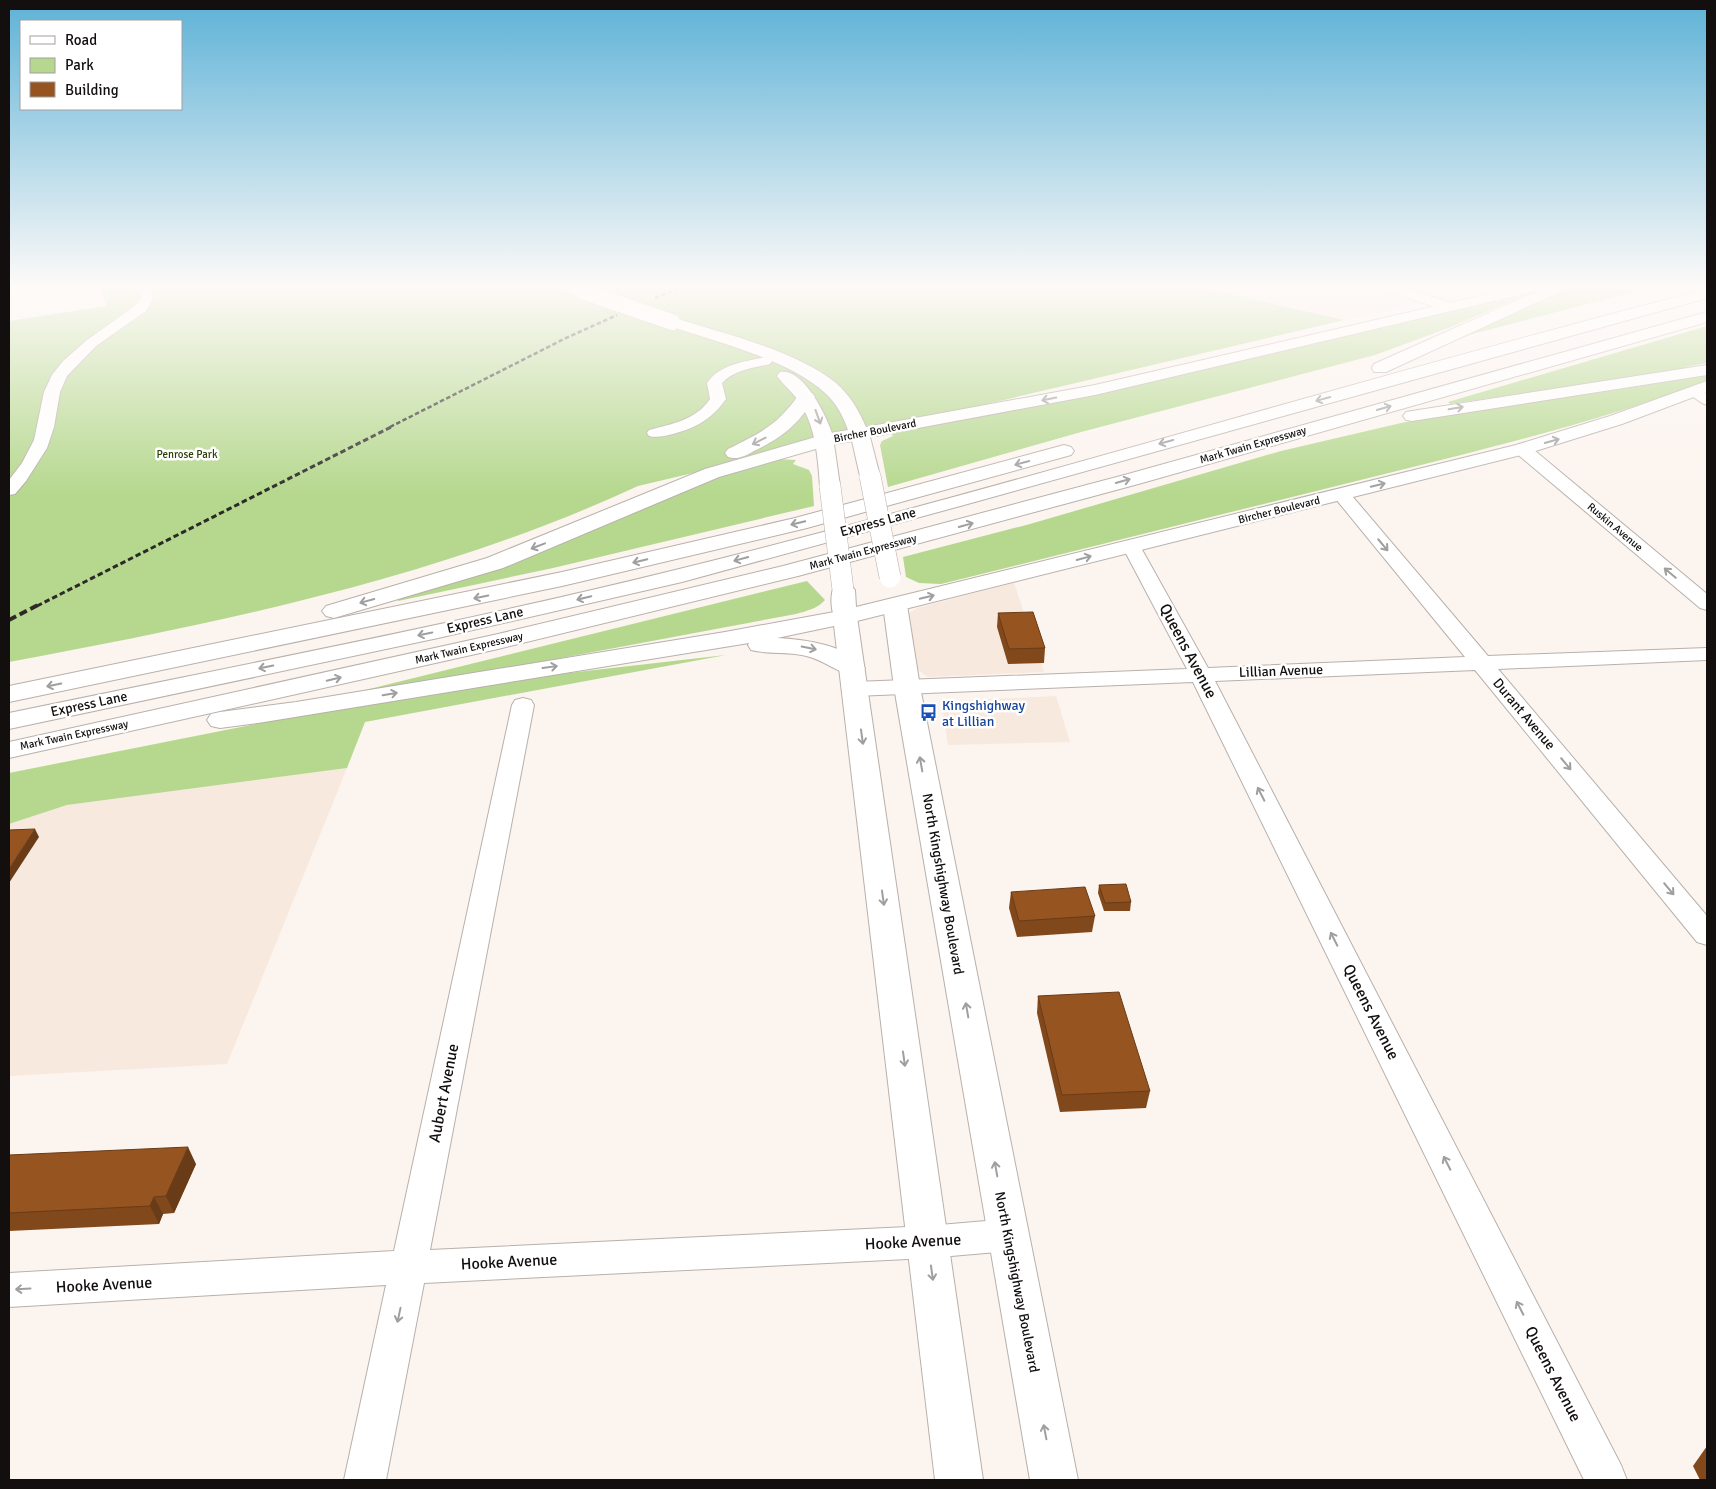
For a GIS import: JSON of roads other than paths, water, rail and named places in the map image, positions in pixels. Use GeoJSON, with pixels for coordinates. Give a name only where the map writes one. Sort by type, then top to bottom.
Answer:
{"type":"FeatureCollection","features":[{"type":"Feature","properties":{"kind":"main road","name":"North Kingshighway Boulevard"},"geometry":{"type":"LineString","coordinates":[[759,355],[799,387],[816,410],[826,440],[845,617],[960,1480]]}},
{"type":"Feature","properties":{"kind":"main road","name":"North Kingshighway Boulevard"},"geometry":{"type":"LineString","coordinates":[[770,355],[798,366],[826,384],[842,400],[861,433],[896,605],[907,686],[1054,1480]]}},
{"type":"Feature","properties":{"kind":"main road","name":"Bircher Boulevard"},"geometry":{"type":"LineString","coordinates":[[668,490],[739,464],[826,440],[1095,390],[1242,355]]}},
{"type":"Feature","properties":{"kind":"main road"},"geometry":{"type":"LineString","coordinates":[[1380,368],[1408,355]]}},
{"type":"Feature","properties":{"kind":"main road"},"geometry":{"type":"LineString","coordinates":[[1275,395],[1428,355]]}},
{"type":"Feature","properties":{"kind":"main road","name":"Express Lane"},"geometry":{"type":"LineString","coordinates":[[9,721],[571,601],[674,577],[957,501],[1482,355]]}},
{"type":"Feature","properties":{"kind":"main road","name":"Mark Twain Expressway"},"geometry":{"type":"LineString","coordinates":[[9,750],[414,661],[651,606],[985,520],[1570,355]]}},
{"type":"Feature","properties":{"kind":"main road"},"geometry":{"type":"LineString","coordinates":[[1253,445],[1469,406],[1707,370]]}},
{"type":"Feature","properties":{"kind":"main road","name":"Bircher Boulevard"},"geometry":{"type":"LineString","coordinates":[[691,646],[845,617],[896,605],[1522,449],[1703,393]]}},
{"type":"Feature","properties":{"kind":"main road"},"geometry":{"type":"LineString","coordinates":[[99,676],[393,594],[478,568],[544,544],[668,490],[781,429],[792,419],[806,397]]}},
{"type":"Feature","properties":{"kind":"main road"},"geometry":{"type":"LineString","coordinates":[[842,400],[872,412],[912,418],[944,418]]}},
{"type":"Feature","properties":{"kind":"main road"},"geometry":{"type":"LineString","coordinates":[[9,694],[456,602],[669,555],[799,523],[1078,448]]}},
{"type":"Feature","properties":{"kind":"main road"},"geometry":{"type":"LineString","coordinates":[[64,737],[277,713],[516,672],[691,646],[783,645],[800,647],[831,655],[854,678]]}},
{"type":"Feature","properties":{"kind":"street"},"geometry":{"type":"LineString","coordinates":[[9,490],[37,452],[45,432],[54,386],[64,369],[78,355]]}},
{"type":"Feature","properties":{"kind":"street"},"geometry":{"type":"LineString","coordinates":[[655,433],[683,426],[705,416],[718,399],[714,383],[718,376],[730,370],[766,360]]}},
{"type":"Feature","properties":{"kind":"street","name":"Ruskin Avenue"},"geometry":{"type":"LineString","coordinates":[[1522,449],[1707,604]]}},
{"type":"Feature","properties":{"kind":"street","name":"Durant Avenue"},"geometry":{"type":"LineString","coordinates":[[1341,494],[1707,935]]}},
{"type":"Feature","properties":{"kind":"street","name":"Queens Avenue"},"geometry":{"type":"LineString","coordinates":[[1131,546],[1201,675],[1606,1480]]}},
{"type":"Feature","properties":{"kind":"street","name":"Lillian Avenue"},"geometry":{"type":"LineString","coordinates":[[854,678],[907,686],[1707,654]]}},
{"type":"Feature","properties":{"kind":"street","name":"Aubert Avenue"},"geometry":{"type":"LineString","coordinates":[[365,1480],[522,705]]}},
{"type":"Feature","properties":{"kind":"street","name":"Hooke Avenue"},"geometry":{"type":"LineString","coordinates":[[9,1290],[409,1267],[928,1242],[1008,1236]]}},
{"type":"Feature","properties":{"kind":"railway"},"geometry":{"type":"LineString","coordinates":[[390,427],[531,355]]}},
{"type":"Feature","properties":{"kind":"railway"},"geometry":{"type":"LineString","coordinates":[[37,606],[393,426]]}},
{"type":"Feature","properties":{"kind":"railway"},"geometry":{"type":"LineString","coordinates":[[9,620],[40,604]]}},
{"type":"Feature","properties":{"kind":"place","name":"Kingshighway at Lillian"},"geometry":{"type":"Point","coordinates":[928,713]}},
{"type":"Feature","properties":{"kind":"park label","name":"Penrose Park"},"geometry":{"type":"Point","coordinates":[187,454]}}]}
